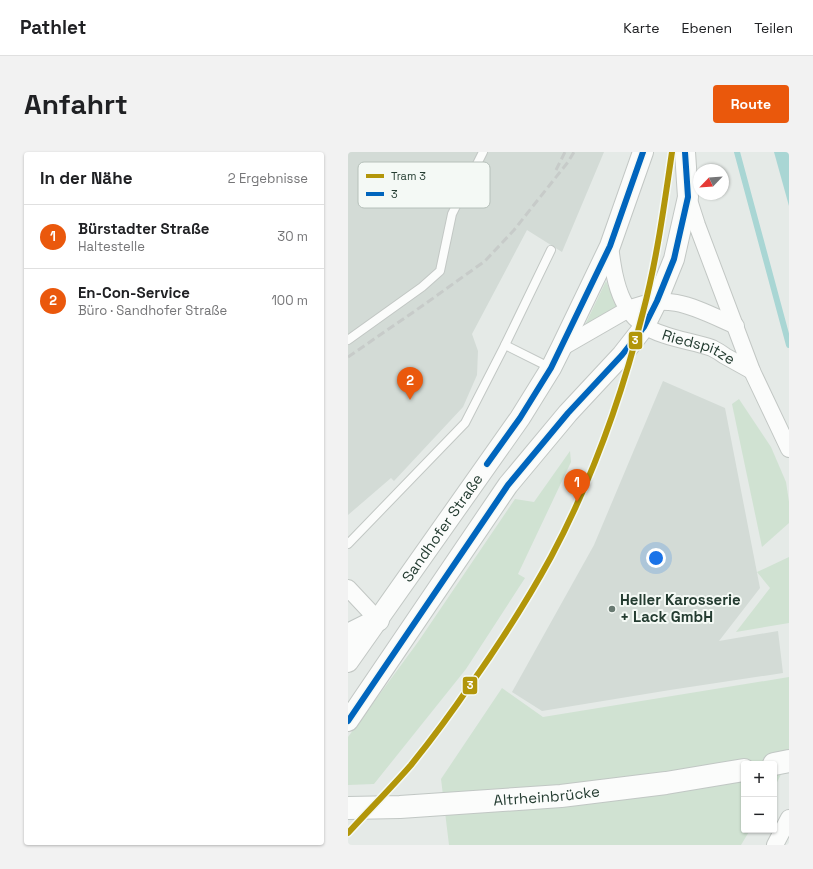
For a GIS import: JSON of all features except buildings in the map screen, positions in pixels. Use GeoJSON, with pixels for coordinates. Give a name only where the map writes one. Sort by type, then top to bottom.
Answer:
{"type":"FeatureCollection","features":[{"type":"Feature","properties":{"kind":"main road"},"geometry":{"type":"LineString","coordinates":[[348,635],[378,620]]}},
{"type":"Feature","properties":{"kind":"main road"},"geometry":{"type":"LineString","coordinates":[[777,763],[789,761]]}},
{"type":"Feature","properties":{"kind":"main road","name":"Altrheinbrücke"},"geometry":{"type":"LineString","coordinates":[[348,808],[400,807],[561,796],[666,783],[741,770]]}},
{"type":"Feature","properties":{"kind":"street","name":"Sandhofer Straße"},"geometry":{"type":"LineString","coordinates":[[348,662],[520,418],[551,368],[610,246],[643,152]]}},
{"type":"Feature","properties":{"kind":"street","name":"Sandhofer Straße"},"geometry":{"type":"LineString","coordinates":[[348,721],[508,485],[568,413],[622,355],[644,327],[674,259],[688,197],[685,152]]}},
{"type":"Feature","properties":{"kind":"street","name":"Riedspitze"},"geometry":{"type":"LineString","coordinates":[[688,197],[697,225],[752,371],[789,449]]}},
{"type":"Feature","properties":{"kind":"street","name":"Riedspitze"},"geometry":{"type":"LineString","coordinates":[[610,246],[614,274],[627,310],[644,327],[663,335],[712,348],[752,371]]}},
{"type":"Feature","properties":{"kind":"street"},"geometry":{"type":"LineString","coordinates":[[561,348],[636,305],[656,301],[674,302],[691,306],[736,326]]}},
{"type":"Feature","properties":{"kind":"street"},"geometry":{"type":"LineString","coordinates":[[348,588],[378,620],[404,639]]}},
{"type":"Feature","properties":{"kind":"street"},"geometry":{"type":"LineString","coordinates":[[775,845],[789,818]]}},
{"type":"Feature","properties":{"kind":"lane"},"geometry":{"type":"LineString","coordinates":[[478,162],[483,152]]}},
{"type":"Feature","properties":{"kind":"lane"},"geometry":{"type":"LineString","coordinates":[[348,340],[422,287],[440,271],[452,214],[455,208]]}},
{"type":"Feature","properties":{"kind":"lane"},"geometry":{"type":"LineString","coordinates":[[348,544],[466,423],[550,250]]}},
{"type":"Feature","properties":{"kind":"lane"},"geometry":{"type":"LineString","coordinates":[[505,345],[551,368]]}},
{"type":"Feature","properties":{"kind":"shaded area"},"geometry":{"type":"Polygon","coordinates":[[[348,152],[604,152],[562,252],[527,230],[472,334],[478,351],[477,375],[463,407],[394,481],[391,478],[348,515],[348,152]]]}},
{"type":"Feature","properties":{"kind":"shaded area"},"geometry":{"type":"Polygon","coordinates":[[[663,381],[725,408],[760,588],[719,641],[778,631],[783,673],[542,711],[512,692],[594,545],[663,381]]]}},
{"type":"Feature","properties":{"kind":"green space"},"geometry":{"type":"Polygon","coordinates":[[[606,281],[617,307],[584,327],[606,281]]]}},
{"type":"Feature","properties":{"kind":"green space"},"geometry":{"type":"Polygon","coordinates":[[[739,399],[771,447],[786,482],[789,502],[789,523],[762,547],[732,404],[739,399]]]}},
{"type":"Feature","properties":{"kind":"green space"},"geometry":{"type":"Polygon","coordinates":[[[570,451],[571,462],[518,574],[525,578],[466,669],[374,784],[348,785],[348,737],[418,642],[515,499],[534,502],[570,451]]]}},
{"type":"Feature","properties":{"kind":"green space"},"geometry":{"type":"Polygon","coordinates":[[[789,557],[789,623],[736,632],[770,588],[757,572],[789,557]]]}},
{"type":"Feature","properties":{"kind":"green space"},"geometry":{"type":"Polygon","coordinates":[[[789,677],[789,759],[777,782],[777,761],[741,761],[741,833],[748,833],[741,845],[449,845],[441,779],[502,688],[543,717],[789,677]]]}},
{"type":"Feature","properties":{"kind":"water"},"geometry":{"type":"Polygon","coordinates":[[[774,152],[789,152],[789,206],[774,152]]]}},
{"type":"Feature","properties":{"kind":"waterway"},"geometry":{"type":"LineString","coordinates":[[737,152],[789,345]]}},
{"type":"Feature","properties":{"kind":"railway"},"geometry":{"type":"LineString","coordinates":[[556,170],[565,152]]}},
{"type":"Feature","properties":{"kind":"railway"},"geometry":{"type":"LineString","coordinates":[[348,357],[485,261],[514,230],[568,162],[574,152]]}},
{"type":"Feature","properties":{"kind":"tram line","name":"3"},"geometry":{"type":"LineString","coordinates":[[348,833],[411,765],[457,705],[523,606],[566,528],[593,468],[626,375],[648,292],[663,212],[672,152]]}},
{"type":"Feature","properties":{"kind":"transit line","name":"3"},"geometry":{"type":"LineString","coordinates":[[487,464],[520,418],[551,368],[610,246],[643,152]]}},
{"type":"Feature","properties":{"kind":"transit line","name":"3"},"geometry":{"type":"LineString","coordinates":[[348,721],[508,485],[568,413],[622,355],[644,327],[657,301],[674,259],[688,197],[685,152]]}},
{"type":"Feature","properties":{"kind":"place","name":"En-Con-Service"},"geometry":{"type":"Point","coordinates":[410,400]}},
{"type":"Feature","properties":{"kind":"place","name":"Bürstadter Straße"},"geometry":{"type":"Point","coordinates":[577,502]}},
{"type":"Feature","properties":{"kind":"place","name":"Heller Karosserie + Lack GmbH"},"geometry":{"type":"Point","coordinates":[612,609]}}]}
